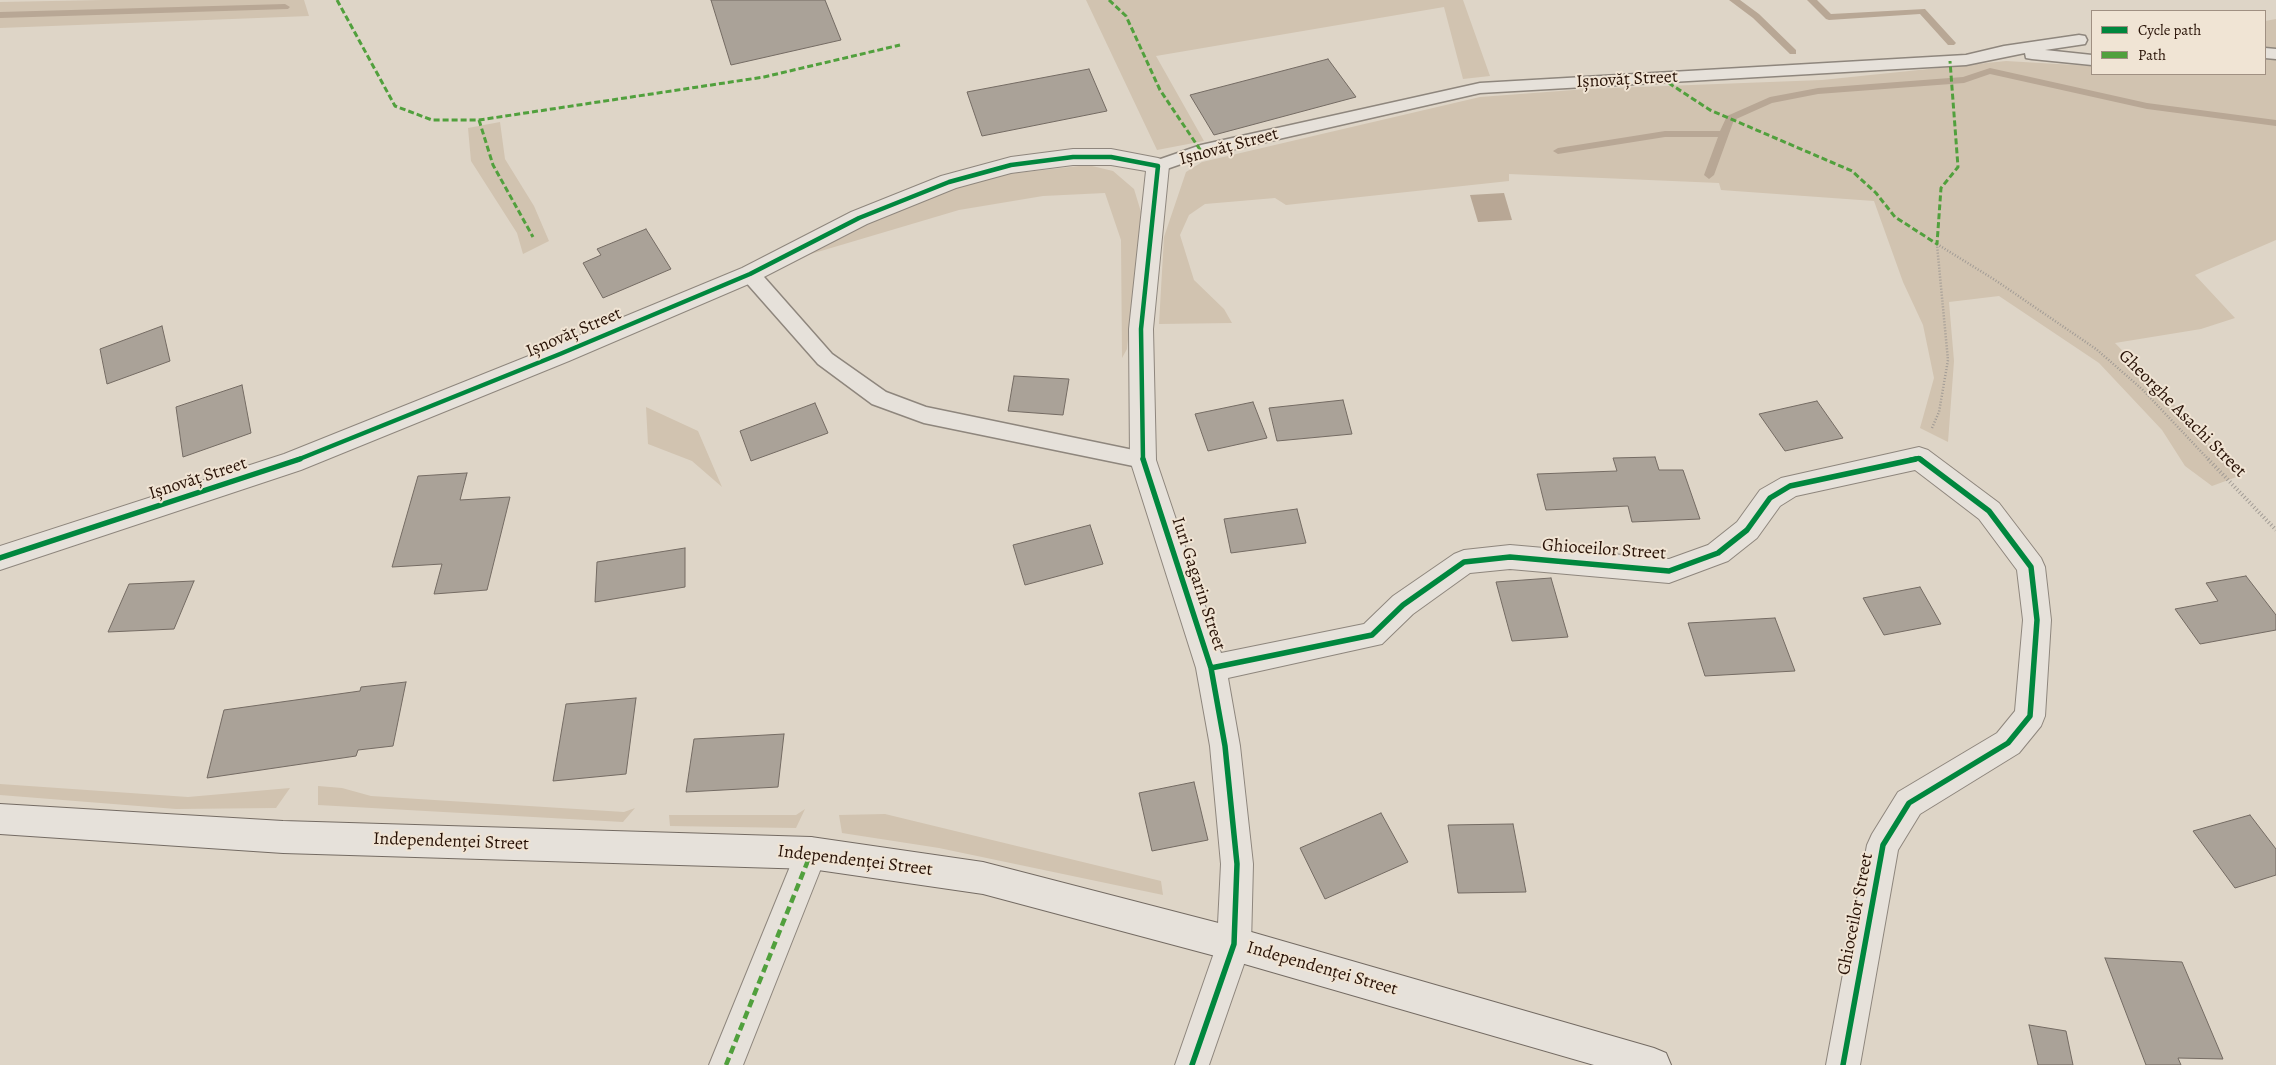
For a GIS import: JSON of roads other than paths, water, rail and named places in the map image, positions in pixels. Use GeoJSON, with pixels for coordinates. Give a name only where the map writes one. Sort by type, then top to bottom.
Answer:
{"type":"FeatureCollection","features":[{"type":"Feature","properties":{"kind":"street","name":"Ișnovăț Street"},"geometry":{"type":"LineString","coordinates":[[0,558],[292,462],[560,354],[750,274],[859,218],[949,182],[1002,168],[1072,157],[1111,156],[1158,166]]}},
{"type":"Feature","properties":{"kind":"street","name":"Iuri Gagarin Street"},"geometry":{"type":"LineString","coordinates":[[1158,166],[1141,329],[1143,460],[1211,668],[1225,746],[1237,864],[1234,944],[1192,1065]]}},
{"type":"Feature","properties":{"kind":"street","name":"Ghioceilor Street"},"geometry":{"type":"LineString","coordinates":[[1211,668],[1372,635],[1403,605],[1464,562],[1510,557],[1669,571],[1718,553],[1747,530],[1770,498],[1790,486],[1919,458],[1988,511],[2031,567],[2037,620],[2030,716],[2008,743],[1909,803],[1883,845],[1844,1065]]}},
{"type":"Feature","properties":{"kind":"street","name":"Independenței Street"},"geometry":{"type":"LineString","coordinates":[[0,819],[283,837],[811,852],[983,878],[1234,944],[1654,1065]]}},
{"type":"Feature","properties":{"kind":"street"},"geometry":{"type":"LineString","coordinates":[[726,1065],[811,852]]}},
{"type":"Feature","properties":{"kind":"lane","name":"Ișnovăț Street"},"geometry":{"type":"LineString","coordinates":[[1158,166],[1202,151],[1480,88],[1966,60],[2004,51],[2079,40]]}},
{"type":"Feature","properties":{"kind":"lane"},"geometry":{"type":"LineString","coordinates":[[2004,51],[2091,60]]}},
{"type":"Feature","properties":{"kind":"lane"},"geometry":{"type":"LineString","coordinates":[[750,274],[825,359],[879,398],[924,415],[1143,460]]}},
{"type":"Feature","properties":{"kind":"waterway"},"geometry":{"type":"LineString","coordinates":[[1734,0],[1756,16],[1793,52]]}},
{"type":"Feature","properties":{"kind":"waterway"},"geometry":{"type":"LineString","coordinates":[[1812,0],[1829,17],[1922,11],[1951,43]]}},
{"type":"Feature","properties":{"kind":"waterway"},"geometry":{"type":"LineString","coordinates":[[0,15],[285,7]]}},
{"type":"Feature","properties":{"kind":"waterway"},"geometry":{"type":"LineString","coordinates":[[1709,175],[1730,118],[1770,100],[1818,91],[1964,80],[1990,71],[2147,106],[2276,123]]}},
{"type":"Feature","properties":{"kind":"waterway"},"geometry":{"type":"LineString","coordinates":[[1558,151],[1665,134],[1724,134]]}}]}
